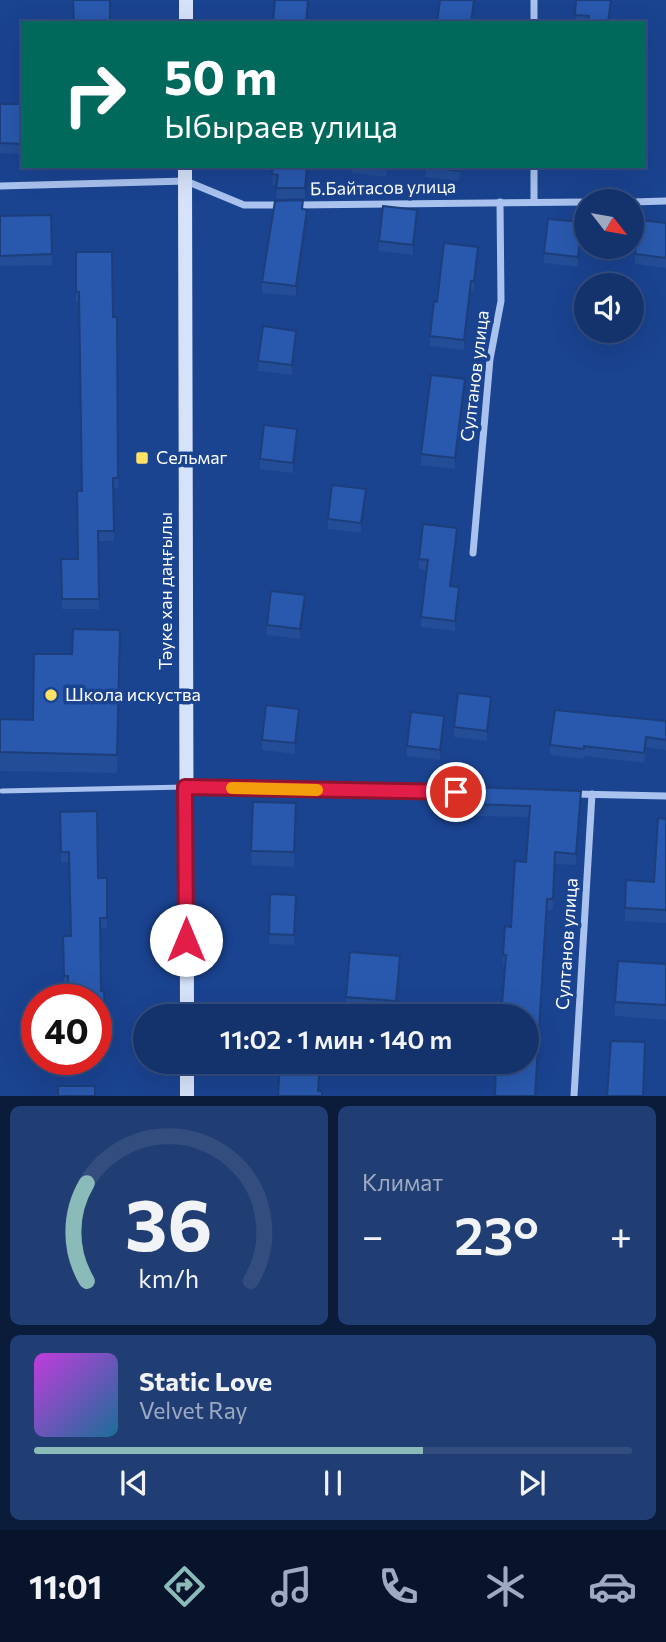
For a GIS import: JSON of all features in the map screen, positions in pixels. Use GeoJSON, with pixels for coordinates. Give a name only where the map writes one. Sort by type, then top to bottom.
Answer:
{"type":"FeatureCollection","features":[{"type":"Feature","properties":{"kind":"street"},"geometry":{"type":"LineString","coordinates":[[186,0],[186,21]]}},
{"type":"Feature","properties":{"kind":"street"},"geometry":{"type":"LineString","coordinates":[[534,0],[534,21]]}},
{"type":"Feature","properties":{"kind":"street"},"geometry":{"type":"LineString","coordinates":[[534,168],[534,202]]}},
{"type":"Feature","properties":{"kind":"street"},"geometry":{"type":"LineString","coordinates":[[0,186],[185,174]]}},
{"type":"Feature","properties":{"kind":"street","name":"Б.Байтасов улица"},"geometry":{"type":"LineString","coordinates":[[185,174],[244,205],[574,202]]}},
{"type":"Feature","properties":{"kind":"street","name":"Тәуке хан даңғылы"},"geometry":{"type":"LineString","coordinates":[[185,174],[187,1004]]}},
{"type":"Feature","properties":{"kind":"street"},"geometry":{"type":"LineString","coordinates":[[644,202],[666,201]]}},
{"type":"Feature","properties":{"kind":"street","name":"Султанов улица"},"geometry":{"type":"LineString","coordinates":[[473,553],[490,359],[500,301],[500,202]]}},
{"type":"Feature","properties":{"kind":"street"},"geometry":{"type":"LineString","coordinates":[[185,787],[483,793]]}},
{"type":"Feature","properties":{"kind":"street"},"geometry":{"type":"LineString","coordinates":[[565,794],[666,796]]}},
{"type":"Feature","properties":{"kind":"street","name":"Султанов улица"},"geometry":{"type":"LineString","coordinates":[[574,1096],[593,794]]}},
{"type":"Feature","properties":{"kind":"street"},"geometry":{"type":"LineString","coordinates":[[187,1074],[187,1096]]}},
{"type":"Feature","properties":{"kind":"lane"},"geometry":{"type":"LineString","coordinates":[[2,791],[185,787]]}},
{"type":"Feature","properties":{"kind":"building"},"geometry":{"type":"Polygon","coordinates":[[[73,0],[110,0],[110,21],[74,21],[73,0]]]}},
{"type":"Feature","properties":{"kind":"building"},"geometry":{"type":"Polygon","coordinates":[[[275,0],[308,0],[306,21],[273,21],[275,0]]]}},
{"type":"Feature","properties":{"kind":"building"},"geometry":{"type":"Polygon","coordinates":[[[440,0],[474,0],[471,21],[437,21],[440,0]]]}},
{"type":"Feature","properties":{"kind":"building"},"geometry":{"type":"Polygon","coordinates":[[[576,0],[611,0],[608,21],[588,21],[589,16],[575,15],[576,0]]]}},
{"type":"Feature","properties":{"kind":"building"},"geometry":{"type":"Polygon","coordinates":[[[0,104],[21,104],[21,144],[0,143],[0,104]]]}},
{"type":"Feature","properties":{"kind":"building"},"geometry":{"type":"Polygon","coordinates":[[[273,168],[307,168],[305,188],[276,188],[278,175],[272,174],[273,168]]]}},
{"type":"Feature","properties":{"kind":"building"},"geometry":{"type":"Polygon","coordinates":[[[303,200],[302,209],[307,210],[296,286],[262,282],[275,201],[303,200]]]}},
{"type":"Feature","properties":{"kind":"building"},"geometry":{"type":"Polygon","coordinates":[[[383,206],[417,210],[413,245],[379,241],[383,206]]]}},
{"type":"Feature","properties":{"kind":"building"},"geometry":{"type":"Polygon","coordinates":[[[51,215],[52,254],[0,256],[0,216],[51,215]]]}},
{"type":"Feature","properties":{"kind":"building"},"geometry":{"type":"Polygon","coordinates":[[[548,219],[574,221],[574,257],[544,253],[548,219]]]}},
{"type":"Feature","properties":{"kind":"building"},"geometry":{"type":"Polygon","coordinates":[[[644,221],[666,223],[666,258],[644,255],[644,221]]]}},
{"type":"Feature","properties":{"kind":"building"},"geometry":{"type":"Polygon","coordinates":[[[444,243],[478,247],[464,340],[430,336],[444,243]]]}},
{"type":"Feature","properties":{"kind":"building"},"geometry":{"type":"Polygon","coordinates":[[[76,252],[112,252],[113,317],[117,317],[118,478],[113,478],[114,531],[98,531],[99,599],[62,599],[61,559],[78,559],[77,491],[82,491],[76,252]]]}},
{"type":"Feature","properties":{"kind":"building"},"geometry":{"type":"Polygon","coordinates":[[[263,326],[296,331],[292,365],[258,361],[263,326]]]}},
{"type":"Feature","properties":{"kind":"building"},"geometry":{"type":"Polygon","coordinates":[[[431,375],[465,379],[455,458],[421,454],[431,375]]]}},
{"type":"Feature","properties":{"kind":"building"},"geometry":{"type":"Polygon","coordinates":[[[264,425],[297,429],[293,463],[260,459],[264,425]]]}},
{"type":"Feature","properties":{"kind":"building"},"geometry":{"type":"Polygon","coordinates":[[[332,485],[366,489],[361,523],[328,519],[332,485]]]}},
{"type":"Feature","properties":{"kind":"building"},"geometry":{"type":"Polygon","coordinates":[[[423,524],[457,528],[450,586],[459,587],[455,621],[421,617],[428,560],[419,559],[423,524]]]}},
{"type":"Feature","properties":{"kind":"building"},"geometry":{"type":"Polygon","coordinates":[[[271,591],[305,595],[300,629],[267,625],[271,591]]]}},
{"type":"Feature","properties":{"kind":"building"},"geometry":{"type":"Polygon","coordinates":[[[73,629],[120,630],[117,755],[0,752],[0,719],[33,720],[34,654],[72,654],[73,629]]]}},
{"type":"Feature","properties":{"kind":"building"},"geometry":{"type":"Polygon","coordinates":[[[458,693],[491,697],[487,731],[454,727],[458,693]]]}},
{"type":"Feature","properties":{"kind":"building"},"geometry":{"type":"Polygon","coordinates":[[[266,705],[299,709],[295,743],[262,740],[266,705]]]}},
{"type":"Feature","properties":{"kind":"building"},"geometry":{"type":"Polygon","coordinates":[[[555,710],[666,721],[666,740],[646,737],[644,753],[550,745],[555,710]]]}},
{"type":"Feature","properties":{"kind":"building"},"geometry":{"type":"Polygon","coordinates":[[[411,712],[444,716],[440,750],[407,746],[411,712]]]}},
{"type":"Feature","properties":{"kind":"building"},"geometry":{"type":"Polygon","coordinates":[[[471,787],[581,791],[576,854],[555,852],[553,899],[547,899],[539,1030],[539,1004],[502,1004],[505,926],[511,927],[515,861],[526,862],[530,806],[471,804],[471,787]]]}},
{"type":"Feature","properties":{"kind":"building"},"geometry":{"type":"Polygon","coordinates":[[[253,802],[296,803],[294,852],[251,851],[253,802]]]}},
{"type":"Feature","properties":{"kind":"building"},"geometry":{"type":"Polygon","coordinates":[[[97,811],[98,878],[107,878],[107,918],[100,918],[101,984],[68,984],[68,976],[64,976],[63,936],[71,936],[69,852],[61,852],[60,812],[97,811]]]}},
{"type":"Feature","properties":{"kind":"building"},"geometry":{"type":"Polygon","coordinates":[[[658,818],[666,819],[666,910],[625,908],[626,880],[654,882],[658,818]]]}},
{"type":"Feature","properties":{"kind":"building"},"geometry":{"type":"Polygon","coordinates":[[[270,894],[296,895],[294,935],[269,934],[270,894]]]}},
{"type":"Feature","properties":{"kind":"building"},"geometry":{"type":"Polygon","coordinates":[[[350,952],[400,956],[396,1001],[346,997],[350,952]]]}},
{"type":"Feature","properties":{"kind":"building"},"geometry":{"type":"Polygon","coordinates":[[[618,961],[666,964],[666,1005],[615,1002],[618,961]]]}},
{"type":"Feature","properties":{"kind":"building"},"geometry":{"type":"Polygon","coordinates":[[[611,1041],[645,1042],[643,1096],[607,1096],[611,1041]]]}},
{"type":"Feature","properties":{"kind":"building"},"geometry":{"type":"Polygon","coordinates":[[[279,1074],[319,1074],[318,1091],[322,1091],[322,1096],[278,1096],[279,1074]]]}},
{"type":"Feature","properties":{"kind":"building"},"geometry":{"type":"Polygon","coordinates":[[[496,1074],[536,1074],[535,1096],[495,1096],[496,1074]]]}},
{"type":"Feature","properties":{"kind":"building"},"geometry":{"type":"Polygon","coordinates":[[[58,1086],[95,1086],[95,1096],[58,1096],[58,1086]]]}},
{"type":"Feature","properties":{"kind":"slow traffic"},"geometry":{"type":"LineString","coordinates":[[232,788],[317,790]]}},
{"type":"Feature","properties":{"kind":"place","name":"Сельмаг"},"geometry":{"type":"Point","coordinates":[142,458]}},
{"type":"Feature","properties":{"kind":"place","name":"Школа искуства"},"geometry":{"type":"Point","coordinates":[51,695]}},
{"type":"Feature","properties":{"kind":"route"},"geometry":{"type":"LineString","coordinates":[[186,940],[185,787],[456,792]]}}]}
